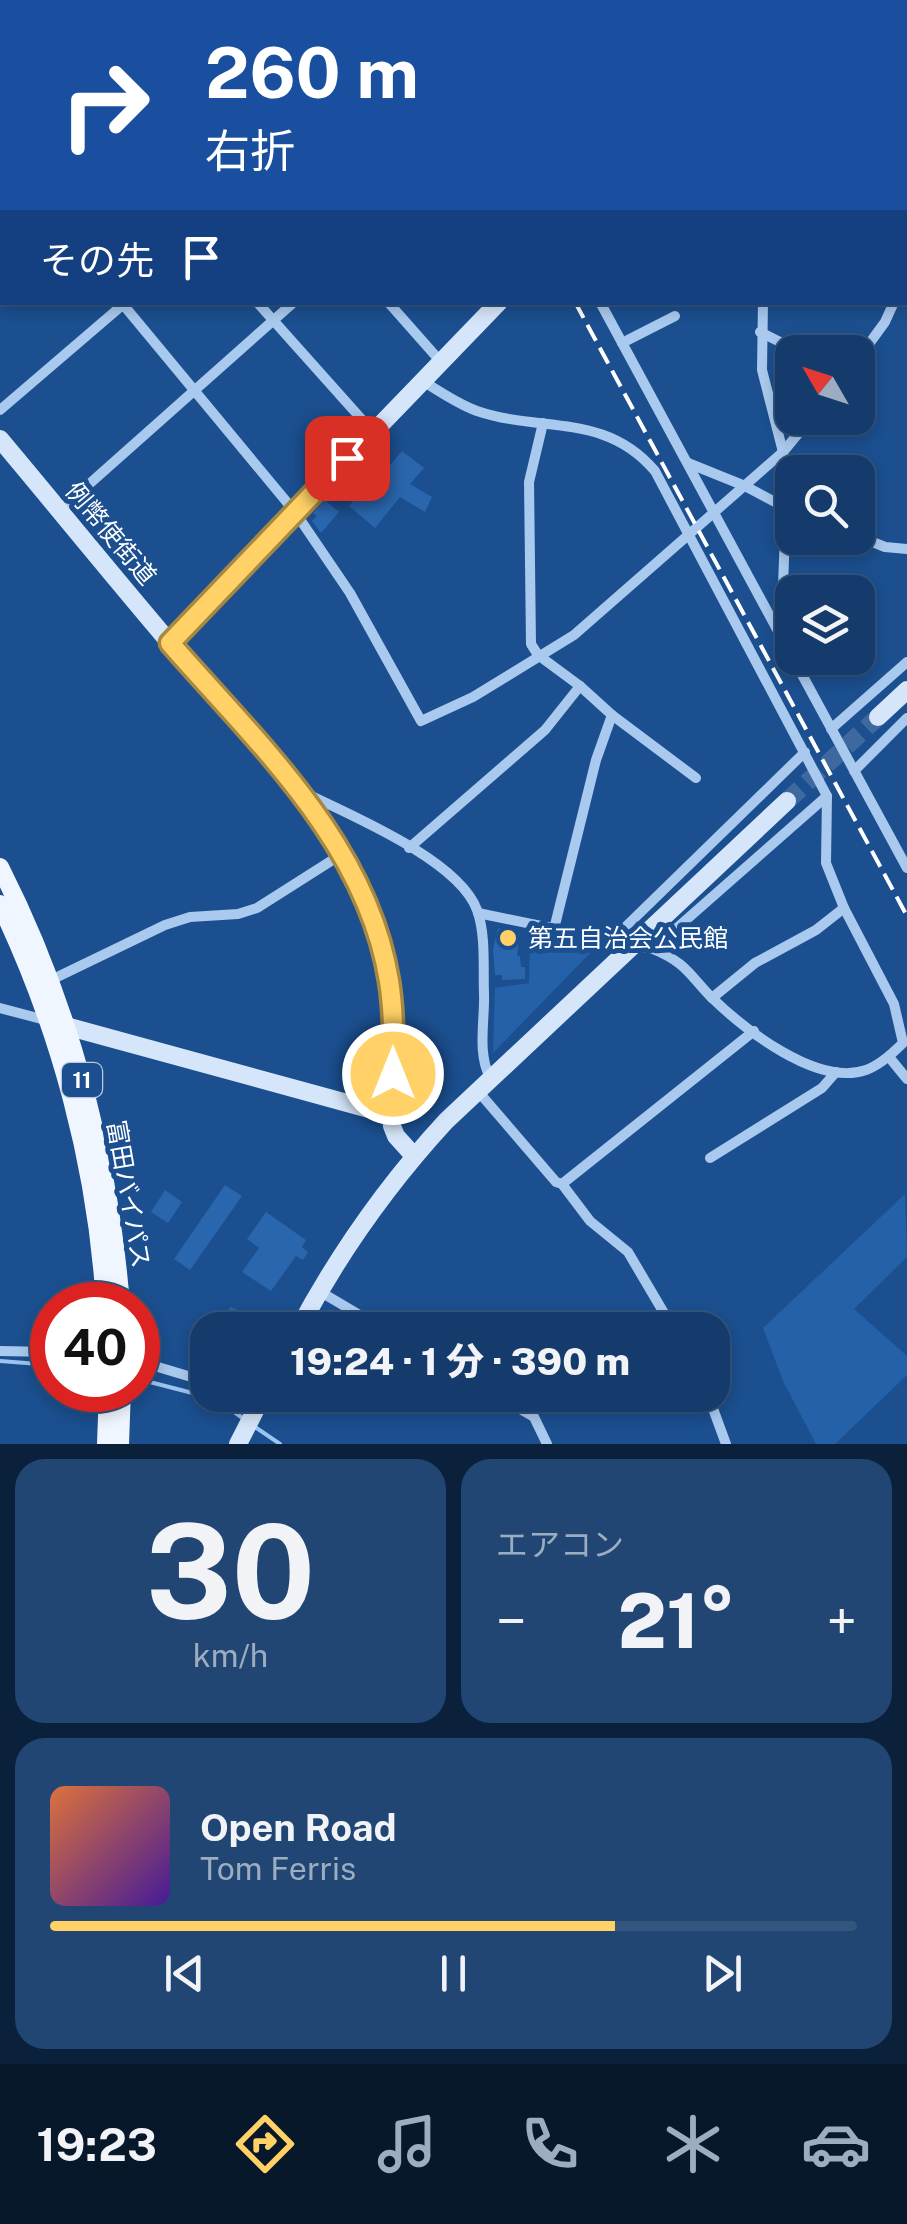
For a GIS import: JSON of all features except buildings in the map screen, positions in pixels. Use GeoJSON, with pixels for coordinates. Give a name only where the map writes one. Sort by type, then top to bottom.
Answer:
{"type":"FeatureCollection","features":[{"type":"Feature","properties":{"kind":"main road","name":"富田バイパス"},"geometry":{"type":"LineString","coordinates":[[0,867],[51,980],[90,1174],[104,1282]]}},
{"type":"Feature","properties":{"kind":"main road","name":"富田バイパス"},"geometry":{"type":"LineString","coordinates":[[0,904],[58,1024],[103,1170],[118,1282]]}},
{"type":"Feature","properties":{"kind":"main road"},"geometry":{"type":"LineString","coordinates":[[106,1444],[107,1412]]}},
{"type":"Feature","properties":{"kind":"main road"},"geometry":{"type":"LineString","coordinates":[[120,1444],[121,1412]]}},
{"type":"Feature","properties":{"kind":"street"},"geometry":{"type":"LineString","coordinates":[[0,410],[122,305]]}},
{"type":"Feature","properties":{"kind":"street"},"geometry":{"type":"LineString","coordinates":[[126,305],[294,512],[350,594],[420,721],[473,697],[574,635],[783,452],[797,435]]}},
{"type":"Feature","properties":{"kind":"street"},"geometry":{"type":"LineString","coordinates":[[260,305],[373,432]]}},
{"type":"Feature","properties":{"kind":"street"},"geometry":{"type":"LineString","coordinates":[[60,510],[291,305]]}},
{"type":"Feature","properties":{"kind":"street"},"geometry":{"type":"LineString","coordinates":[[391,305],[441,362]]}},
{"type":"Feature","properties":{"kind":"street"},"geometry":{"type":"LineString","coordinates":[[170,643],[496,305]]}},
{"type":"Feature","properties":{"kind":"street"},"geometry":{"type":"LineString","coordinates":[[602,305],[775,625]]}},
{"type":"Feature","properties":{"kind":"street"},"geometry":{"type":"LineString","coordinates":[[763,305],[762,370],[783,455]]}},
{"type":"Feature","properties":{"kind":"street"},"geometry":{"type":"LineString","coordinates":[[875,337],[893,305]]}},
{"type":"Feature","properties":{"kind":"street"},"geometry":{"type":"LineString","coordinates":[[622,342],[675,316]]}},
{"type":"Feature","properties":{"kind":"street"},"geometry":{"type":"LineString","coordinates":[[760,332],[775,340]]}},
{"type":"Feature","properties":{"kind":"street"},"geometry":{"type":"LineString","coordinates":[[423,381],[479,412],[603,434],[636,451],[655,471],[827,796],[826,862],[844,908],[894,1004],[905,1042],[867,1070],[836,1072],[787,1056],[712,998],[678,960],[653,950],[478,913]]}},
{"type":"Feature","properties":{"kind":"street"},"geometry":{"type":"LineString","coordinates":[[543,422],[529,482],[531,644],[538,655],[696,778]]}},
{"type":"Feature","properties":{"kind":"street","name":"例幣使街道"},"geometry":{"type":"LineString","coordinates":[[0,439],[298,789],[342,854],[371,918],[389,979],[394,1046],[391,1115]]}},
{"type":"Feature","properties":{"kind":"street"},"geometry":{"type":"LineString","coordinates":[[687,462],[775,502]]}},
{"type":"Feature","properties":{"kind":"street"},"geometry":{"type":"LineString","coordinates":[[875,544],[907,549]]}},
{"type":"Feature","properties":{"kind":"street"},"geometry":{"type":"LineString","coordinates":[[832,729],[907,662]]}},
{"type":"Feature","properties":{"kind":"street"},"geometry":{"type":"LineString","coordinates":[[802,675],[907,868]]}},
{"type":"Feature","properties":{"kind":"street"},"geometry":{"type":"LineString","coordinates":[[410,848],[544,730],[580,686]]}},
{"type":"Feature","properties":{"kind":"street"},"geometry":{"type":"LineString","coordinates":[[878,717],[907,690]]}},
{"type":"Feature","properties":{"kind":"street"},"geometry":{"type":"LineString","coordinates":[[554,929],[596,760],[612,715]]}},
{"type":"Feature","properties":{"kind":"street"},"geometry":{"type":"LineString","coordinates":[[854,771],[907,718]]}},
{"type":"Feature","properties":{"kind":"street"},"geometry":{"type":"LineString","coordinates":[[610,942],[805,752]]}},
{"type":"Feature","properties":{"kind":"street"},"geometry":{"type":"LineString","coordinates":[[298,789],[410,848],[458,880],[478,913],[484,1006],[483,1083],[590,1222],[628,1252],[663,1312]]}},
{"type":"Feature","properties":{"kind":"street"},"geometry":{"type":"LineString","coordinates":[[653,950],[827,796]]}},
{"type":"Feature","properties":{"kind":"street"},"geometry":{"type":"LineString","coordinates":[[308,1312],[360,1226],[414,1156],[483,1083],[788,801]]}},
{"type":"Feature","properties":{"kind":"street"},"geometry":{"type":"LineString","coordinates":[[51,980],[165,925],[190,917],[238,914],[257,908],[342,854]]}},
{"type":"Feature","properties":{"kind":"street"},"geometry":{"type":"LineString","coordinates":[[712,998],[755,964],[816,930],[844,908]]}},
{"type":"Feature","properties":{"kind":"street"},"geometry":{"type":"LineString","coordinates":[[0,1008],[391,1115],[396,1136],[414,1156]]}},
{"type":"Feature","properties":{"kind":"street"},"geometry":{"type":"LineString","coordinates":[[562,1184],[754,1030]]}},
{"type":"Feature","properties":{"kind":"street"},"geometry":{"type":"LineString","coordinates":[[889,1057],[907,1079]]}},
{"type":"Feature","properties":{"kind":"street"},"geometry":{"type":"LineString","coordinates":[[710,1158],[822,1088],[836,1072]]}},
{"type":"Feature","properties":{"kind":"street"},"geometry":{"type":"LineString","coordinates":[[319,1292],[353,1312]]}},
{"type":"Feature","properties":{"kind":"street"},"geometry":{"type":"LineString","coordinates":[[0,1351],[30,1352]]}},
{"type":"Feature","properties":{"kind":"street"},"geometry":{"type":"LineString","coordinates":[[160,1368],[190,1377]]}},
{"type":"Feature","properties":{"kind":"street"},"geometry":{"type":"LineString","coordinates":[[238,1444],[250,1412]]}},
{"type":"Feature","properties":{"kind":"street"},"geometry":{"type":"LineString","coordinates":[[525,1412],[534,1417],[548,1444]]}},
{"type":"Feature","properties":{"kind":"street"},"geometry":{"type":"LineString","coordinates":[[714,1412],[726,1444]]}},
{"type":"Feature","properties":{"kind":"shaded area"},"geometry":{"type":"Polygon","coordinates":[[[530,934],[595,948],[493,1053],[495,988],[529,983],[530,934]]]}},
{"type":"Feature","properties":{"kind":"shaded area"},"geometry":{"type":"Polygon","coordinates":[[[905,1194],[907,1257],[854,1309],[907,1356],[907,1375],[835,1444],[816,1444],[783,1381],[763,1328],[905,1194]]]}},
{"type":"Feature","properties":{"kind":"waterway"},"geometry":{"type":"LineString","coordinates":[[0,1361],[30,1363]]}},
{"type":"Feature","properties":{"kind":"waterway"},"geometry":{"type":"LineString","coordinates":[[160,1385],[216,1399],[244,1419]]}},
{"type":"Feature","properties":{"kind":"waterway"},"geometry":{"type":"LineString","coordinates":[[255,1427],[280,1444]]}},
{"type":"Feature","properties":{"kind":"tunnel"},"geometry":{"type":"LineString","coordinates":[[787,801],[878,717]]}},
{"type":"Feature","properties":{"kind":"railway"},"geometry":{"type":"LineString","coordinates":[[577,305],[907,916]]}},
{"type":"Feature","properties":{"kind":"place","name":"第五自治会公民館"},"geometry":{"type":"Point","coordinates":[508,938]}},
{"type":"Feature","properties":{"kind":"route"},"geometry":{"type":"LineString","coordinates":[[347,458],[170,643],[298,789],[356,880],[389,979],[393,1074]]}}]}
